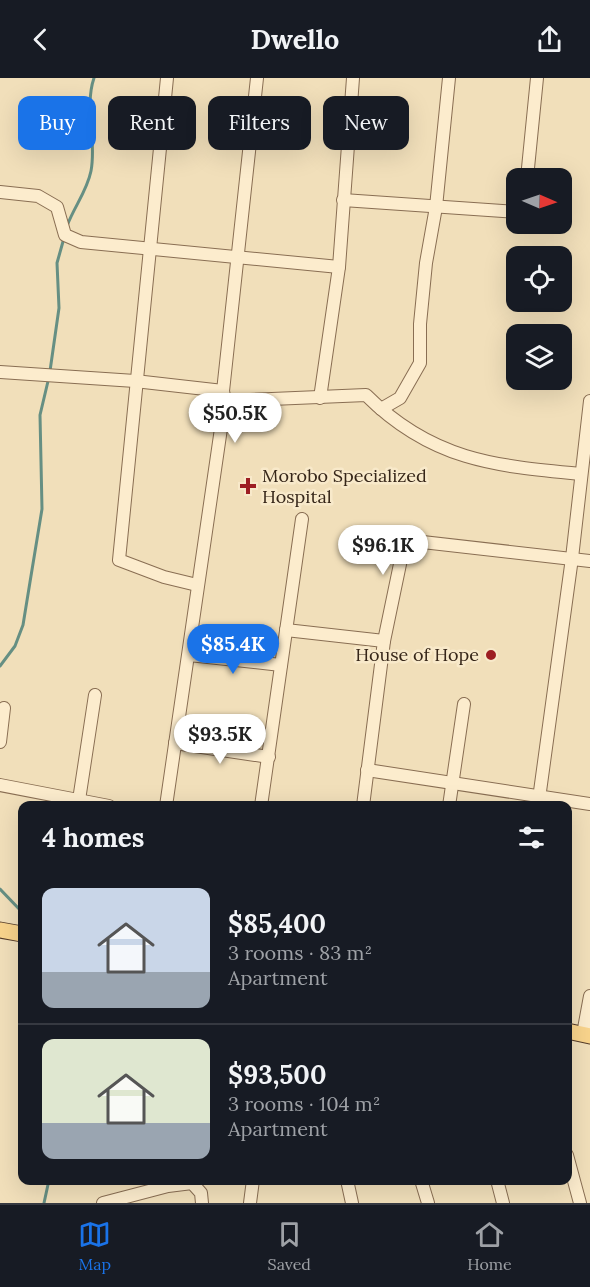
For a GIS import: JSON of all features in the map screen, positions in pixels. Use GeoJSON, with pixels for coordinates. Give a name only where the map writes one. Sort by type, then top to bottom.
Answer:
{"type":"FeatureCollection","features":[{"type":"Feature","properties":{"kind":"main road"},"geometry":{"type":"LineString","coordinates":[[0,930],[18,933]]}},
{"type":"Feature","properties":{"kind":"street"},"geometry":{"type":"LineString","coordinates":[[167,78],[118,560],[164,577],[197,585]]}},
{"type":"Feature","properties":{"kind":"street"},"geometry":{"type":"LineString","coordinates":[[167,801],[197,585],[218,460],[257,78]]}},
{"type":"Feature","properties":{"kind":"street"},"geometry":{"type":"LineString","coordinates":[[320,398],[339,267],[353,78]]}},
{"type":"Feature","properties":{"kind":"street"},"geometry":{"type":"LineString","coordinates":[[381,409],[400,398],[420,363],[422,305],[436,207],[449,78]]}},
{"type":"Feature","properties":{"kind":"street"},"geometry":{"type":"LineString","coordinates":[[527,168],[537,78]]}},
{"type":"Feature","properties":{"kind":"street"},"geometry":{"type":"LineString","coordinates":[[0,192],[38,196],[57,207],[65,235],[81,242],[237,259],[339,267]]}},
{"type":"Feature","properties":{"kind":"street"},"geometry":{"type":"LineString","coordinates":[[344,200],[506,211]]}},
{"type":"Feature","properties":{"kind":"street"},"geometry":{"type":"LineString","coordinates":[[0,372],[135,381],[224,396],[320,398],[366,394],[381,409],[432,444],[447,451],[501,467],[581,474]]}},
{"type":"Feature","properties":{"kind":"street"},"geometry":{"type":"LineString","coordinates":[[368,770],[453,783],[539,801],[572,558],[590,401]]}},
{"type":"Feature","properties":{"kind":"street"},"geometry":{"type":"LineString","coordinates":[[262,801],[302,519]]}},
{"type":"Feature","properties":{"kind":"street"},"geometry":{"type":"LineString","coordinates":[[364,801],[384,641],[405,540],[590,561]]}},
{"type":"Feature","properties":{"kind":"street"},"geometry":{"type":"LineString","coordinates":[[286,630],[384,641]]}},
{"type":"Feature","properties":{"kind":"street"},"geometry":{"type":"LineString","coordinates":[[189,655],[281,665]]}},
{"type":"Feature","properties":{"kind":"street"},"geometry":{"type":"LineString","coordinates":[[79,800],[95,695]]}},
{"type":"Feature","properties":{"kind":"street"},"geometry":{"type":"LineString","coordinates":[[450,801],[464,704]]}},
{"type":"Feature","properties":{"kind":"street"},"geometry":{"type":"LineString","coordinates":[[0,742],[4,708]]}},
{"type":"Feature","properties":{"kind":"street"},"geometry":{"type":"LineString","coordinates":[[175,743],[269,757]]}},
{"type":"Feature","properties":{"kind":"street"},"geometry":{"type":"LineString","coordinates":[[0,785],[84,801]]}},
{"type":"Feature","properties":{"kind":"street"},"geometry":{"type":"LineString","coordinates":[[572,803],[590,804]]}},
{"type":"Feature","properties":{"kind":"street"},"geometry":{"type":"LineString","coordinates":[[586,1035],[590,996]]}},
{"type":"Feature","properties":{"kind":"street"},"geometry":{"type":"LineString","coordinates":[[572,1175],[579,1203],[590,1201]]}},
{"type":"Feature","properties":{"kind":"street"},"geometry":{"type":"LineString","coordinates":[[103,1203],[131,1200],[158,1185]]}},
{"type":"Feature","properties":{"kind":"street"},"geometry":{"type":"LineString","coordinates":[[194,1185],[201,1193],[202,1203]]}},
{"type":"Feature","properties":{"kind":"street"},"geometry":{"type":"LineString","coordinates":[[250,1203],[252,1185]]}},
{"type":"Feature","properties":{"kind":"street"},"geometry":{"type":"LineString","coordinates":[[347,1185],[352,1203]]}},
{"type":"Feature","properties":{"kind":"street"},"geometry":{"type":"LineString","coordinates":[[423,1185],[428,1203]]}},
{"type":"Feature","properties":{"kind":"street"},"geometry":{"type":"LineString","coordinates":[[498,1185],[503,1203]]}},
{"type":"Feature","properties":{"kind":"waterway"},"geometry":{"type":"LineString","coordinates":[[67,226],[87,185],[91,171],[93,147],[90,100],[94,78]]}},
{"type":"Feature","properties":{"kind":"waterway"},"geometry":{"type":"LineString","coordinates":[[50,371],[59,308],[57,263],[64,238]]}},
{"type":"Feature","properties":{"kind":"waterway"},"geometry":{"type":"LineString","coordinates":[[0,666],[15,646],[23,625],[42,509],[40,415],[49,377]]}},
{"type":"Feature","properties":{"kind":"waterway"},"geometry":{"type":"LineString","coordinates":[[0,889],[18,908]]}},
{"type":"Feature","properties":{"kind":"waterway"},"geometry":{"type":"LineString","coordinates":[[44,1203],[48,1185]]}},
{"type":"Feature","properties":{"kind":"place","name":"Morobo Specialized Hospital"},"geometry":{"type":"Point","coordinates":[248,486]}},
{"type":"Feature","properties":{"kind":"place","name":"House of Hope"},"geometry":{"type":"Point","coordinates":[491,655]}}]}
